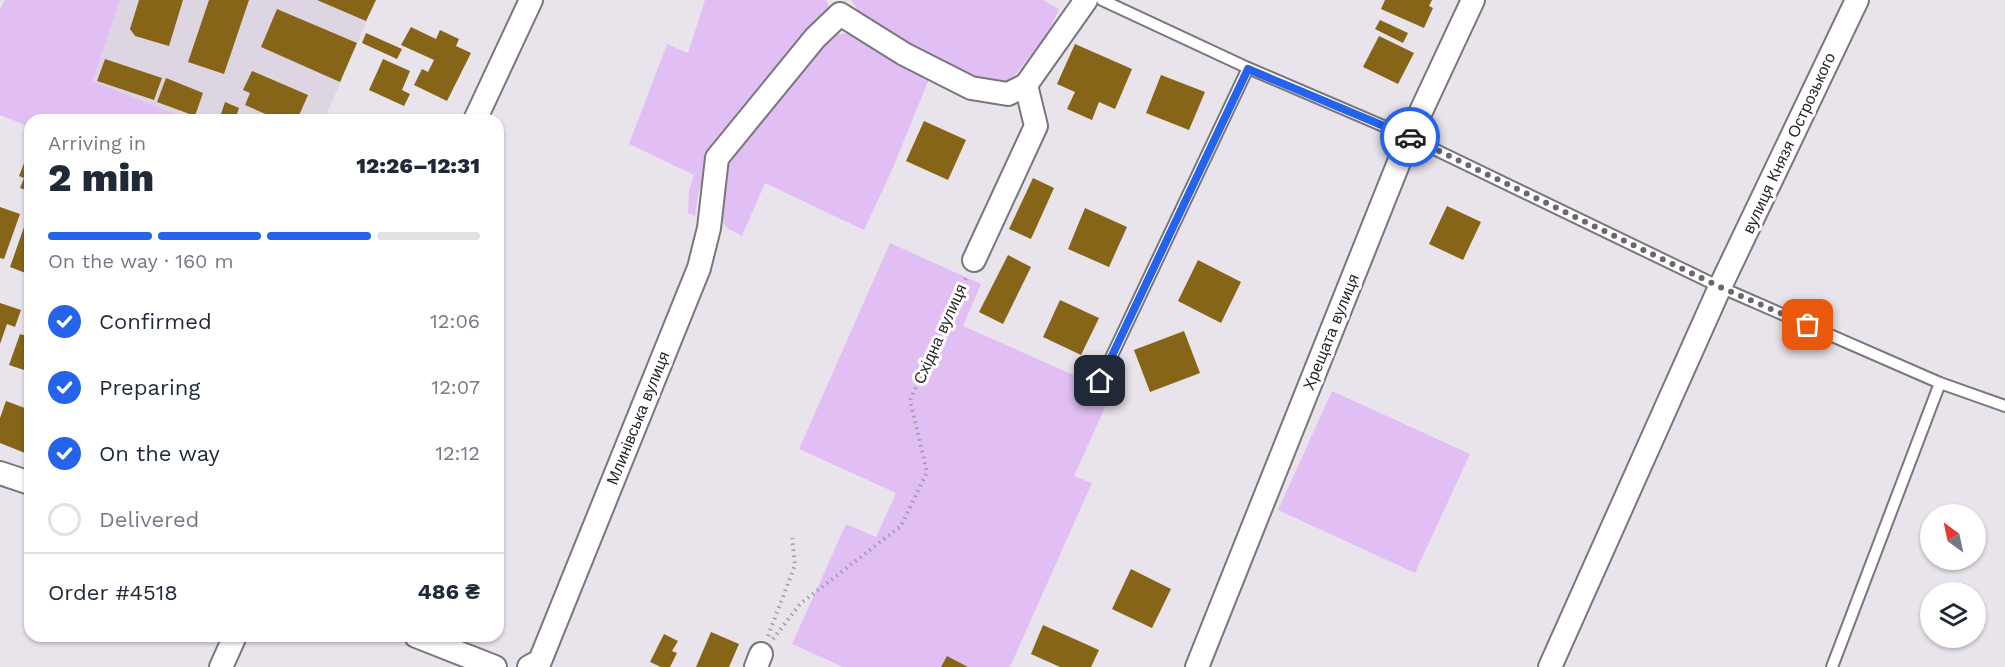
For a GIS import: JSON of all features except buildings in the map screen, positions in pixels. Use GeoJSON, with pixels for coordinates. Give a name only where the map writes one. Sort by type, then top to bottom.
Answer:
{"type":"FeatureCollection","features":[{"type":"Feature","properties":{"kind":"street"},"geometry":{"type":"LineString","coordinates":[[478,114],[531,0]]}},
{"type":"Feature","properties":{"kind":"street"},"geometry":{"type":"LineString","coordinates":[[974,260],[1036,126],[1026,85],[1086,0]]}},
{"type":"Feature","properties":{"kind":"street","name":"Хрещата вулиця"},"geometry":{"type":"LineString","coordinates":[[1197,667],[1408,136],[1473,0]]}},
{"type":"Feature","properties":{"kind":"street","name":"вулиця Князя Острозького"},"geometry":{"type":"LineString","coordinates":[[1550,667],[1720,287],[1857,0]]}},
{"type":"Feature","properties":{"kind":"street","name":"Млинівська вулиця"},"geometry":{"type":"LineString","coordinates":[[529,667],[540,661],[699,268],[709,228],[717,158],[838,11],[904,54],[971,87],[1008,94],[1026,85]]}},
{"type":"Feature","properties":{"kind":"street"},"geometry":{"type":"LineString","coordinates":[[0,473],[24,481]]}},
{"type":"Feature","properties":{"kind":"street"},"geometry":{"type":"LineString","coordinates":[[221,667],[232,642]]}},
{"type":"Feature","properties":{"kind":"street"},"geometry":{"type":"LineString","coordinates":[[431,642],[495,667]]}},
{"type":"Feature","properties":{"kind":"lane"},"geometry":{"type":"LineString","coordinates":[[1102,0],[1248,69],[1408,136],[1720,287],[1940,383],[2005,406]]}},
{"type":"Feature","properties":{"kind":"lane"},"geometry":{"type":"LineString","coordinates":[[1100,381],[1248,69]]}},
{"type":"Feature","properties":{"kind":"lane"},"geometry":{"type":"LineString","coordinates":[[1832,667],[1940,383]]}},
{"type":"Feature","properties":{"kind":"path","name":"Східна вулиця"},"geometry":{"type":"LineString","coordinates":[[759,660],[800,604],[901,526],[927,472],[910,400],[974,260]]}},
{"type":"Feature","properties":{"kind":"path"},"geometry":{"type":"LineString","coordinates":[[759,660],[795,565],[792,537]]}},
{"type":"Feature","properties":{"kind":"shaded area"},"geometry":{"type":"Polygon","coordinates":[[[5,0],[120,0],[93,81],[174,114],[24,114],[24,125],[0,115],[0,9],[5,0]]]}},
{"type":"Feature","properties":{"kind":"shaded area"},"geometry":{"type":"Polygon","coordinates":[[[120,0],[376,0],[327,114],[174,114],[93,81],[120,0]]]}},
{"type":"Feature","properties":{"kind":"shaded area"},"geometry":{"type":"Polygon","coordinates":[[[705,0],[826,0],[829,7],[823,20],[712,155],[698,194],[695,216],[688,213],[689,190],[694,175],[629,144],[667,44],[688,53],[705,0]]]}},
{"type":"Feature","properties":{"kind":"shaded area"},"geometry":{"type":"Polygon","coordinates":[[[851,0],[1043,0],[1059,9],[1049,31],[1013,78],[992,84],[909,45],[861,15],[851,0]]]}},
{"type":"Feature","properties":{"kind":"shaded area"},"geometry":{"type":"Polygon","coordinates":[[[835,34],[853,34],[929,79],[892,170],[864,230],[765,183],[742,236],[727,228],[718,215],[724,161],[822,42],[835,34]]]}},
{"type":"Feature","properties":{"kind":"shaded area"},"geometry":{"type":"Polygon","coordinates":[[[890,243],[981,284],[963,326],[1112,392],[1074,476],[1092,483],[1010,667],[843,667],[792,644],[846,524],[876,537],[896,493],[799,449],[890,243]]]}},
{"type":"Feature","properties":{"kind":"shaded area"},"geometry":{"type":"Polygon","coordinates":[[[1332,391],[1470,454],[1415,573],[1278,510],[1332,391]]]}},
{"type":"Feature","properties":{"kind":"way so far"},"geometry":{"type":"LineString","coordinates":[[1410,137],[1720,287],[1808,325]]}},
{"type":"Feature","properties":{"kind":"route"},"geometry":{"type":"LineString","coordinates":[[1100,381],[1248,69],[1410,137]]}}]}
